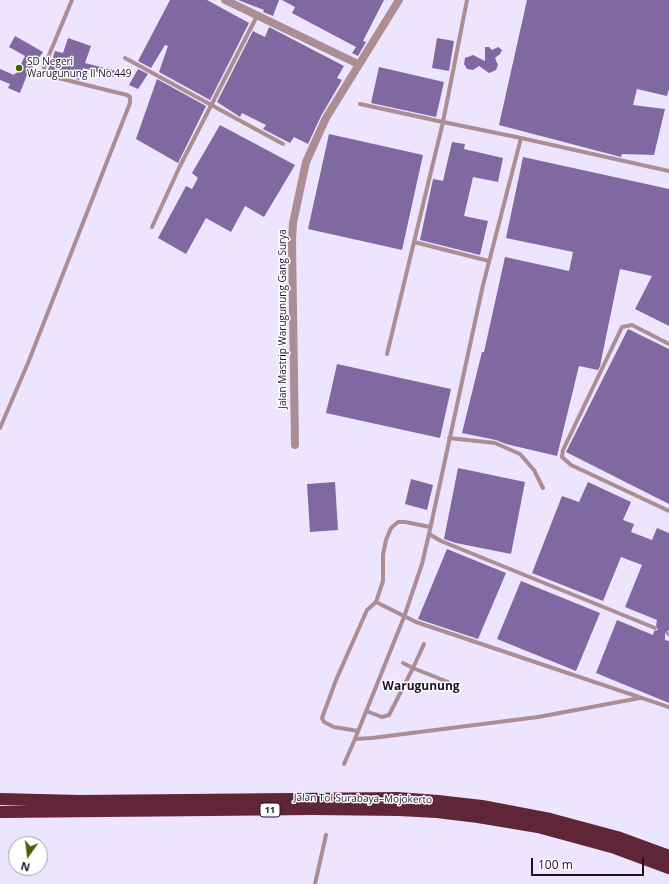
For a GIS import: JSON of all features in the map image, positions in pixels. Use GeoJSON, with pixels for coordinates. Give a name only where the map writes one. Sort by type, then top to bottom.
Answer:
{"type":"FeatureCollection","features":[{"type":"Feature","properties":{"kind":"highway","name":"Jalan Tol Surabaya–Mojokerto"},"geometry":{"type":"LineString","coordinates":[[0,799],[80,801],[397,798],[438,801],[482,806],[550,819],[617,837],[669,856]]}},
{"type":"Feature","properties":{"kind":"highway","name":"Jalan Tol Surabaya–Mojokerto"},"geometry":{"type":"LineString","coordinates":[[0,812],[321,809],[437,812],[538,827],[615,848],[669,868]]}},
{"type":"Feature","properties":{"kind":"street"},"geometry":{"type":"LineString","coordinates":[[225,0],[358,64]]}},
{"type":"Feature","properties":{"kind":"street","name":"Jalan Mastrip Warugunung Gang Surya"},"geometry":{"type":"LineString","coordinates":[[295,445],[293,392],[293,223],[306,162],[326,118],[399,0]]}},
{"type":"Feature","properties":{"kind":"lane"},"geometry":{"type":"LineString","coordinates":[[0,428],[28,363],[130,97],[106,89],[50,76],[46,73],[44,67],[72,0]]}},
{"type":"Feature","properties":{"kind":"lane"},"geometry":{"type":"LineString","coordinates":[[387,354],[443,122],[467,0]]}},
{"type":"Feature","properties":{"kind":"lane"},"geometry":{"type":"LineString","coordinates":[[152,227],[180,166],[257,16]]}},
{"type":"Feature","properties":{"kind":"lane"},"geometry":{"type":"LineString","coordinates":[[125,58],[210,106],[283,144]]}},
{"type":"Feature","properties":{"kind":"lane"},"geometry":{"type":"LineString","coordinates":[[360,104],[669,171]]}},
{"type":"Feature","properties":{"kind":"lane"},"geometry":{"type":"LineString","coordinates":[[344,764],[404,617],[422,564],[489,261],[521,138]]}},
{"type":"Feature","properties":{"kind":"lane"},"geometry":{"type":"LineString","coordinates":[[414,242],[489,261]]}},
{"type":"Feature","properties":{"kind":"lane"},"geometry":{"type":"LineString","coordinates":[[669,344],[632,325],[622,326],[563,450],[562,457],[571,465],[669,511]]}},
{"type":"Feature","properties":{"kind":"lane"},"geometry":{"type":"LineString","coordinates":[[449,438],[495,444],[520,454],[534,470],[543,488]]}},
{"type":"Feature","properties":{"kind":"lane"},"geometry":{"type":"LineString","coordinates":[[358,731],[334,727],[324,722],[322,718],[336,680],[367,610],[376,602],[383,581],[383,555],[386,540],[391,528],[398,522],[430,527]]}},
{"type":"Feature","properties":{"kind":"lane"},"geometry":{"type":"LineString","coordinates":[[429,534],[441,541],[655,628]]}},
{"type":"Feature","properties":{"kind":"lane"},"geometry":{"type":"LineString","coordinates":[[376,602],[404,617],[492,649],[669,707]]}},
{"type":"Feature","properties":{"kind":"lane"},"geometry":{"type":"LineString","coordinates":[[366,711],[382,717],[389,715],[424,644]]}},
{"type":"Feature","properties":{"kind":"lane"},"geometry":{"type":"LineString","coordinates":[[403,663],[448,682]]}},
{"type":"Feature","properties":{"kind":"lane"},"geometry":{"type":"LineString","coordinates":[[355,738],[372,738],[455,726],[538,717],[640,698]]}},
{"type":"Feature","properties":{"kind":"lane"},"geometry":{"type":"LineString","coordinates":[[315,884],[326,835]]}},
{"type":"Feature","properties":{"kind":"building"},"geometry":{"type":"Polygon","coordinates":[[[170,0],[207,0],[249,23],[210,100],[159,72],[168,46],[165,45],[151,68],[138,61],[170,0]]]}},
{"type":"Feature","properties":{"kind":"building"},"geometry":{"type":"Polygon","coordinates":[[[238,0],[279,0],[273,16],[263,12],[264,10],[238,0]]]}},
{"type":"Feature","properties":{"kind":"building"},"geometry":{"type":"Polygon","coordinates":[[[282,0],[384,0],[363,41],[366,42],[358,56],[352,53],[356,47],[292,13],[295,7],[282,0]]]}},
{"type":"Feature","properties":{"kind":"building"},"geometry":{"type":"Polygon","coordinates":[[[527,0],[669,0],[669,89],[667,96],[637,89],[633,105],[665,109],[654,155],[622,154],[621,157],[499,125],[527,0]]]}},
{"type":"Feature","properties":{"kind":"building"},"geometry":{"type":"Polygon","coordinates":[[[269,27],[344,66],[337,78],[342,80],[321,116],[308,144],[294,137],[290,143],[263,129],[266,125],[242,113],[240,117],[217,102],[253,31],[265,37],[269,27]]]}},
{"type":"Feature","properties":{"kind":"building"},"geometry":{"type":"Polygon","coordinates":[[[15,36],[43,52],[27,75],[20,93],[8,88],[10,84],[0,80],[0,69],[14,75],[15,73],[16,74],[25,56],[9,47],[15,36]]]}},
{"type":"Feature","properties":{"kind":"building"},"geometry":{"type":"Polygon","coordinates":[[[68,38],[91,46],[85,63],[116,71],[114,77],[83,68],[79,80],[48,70],[55,51],[63,53],[68,38]]]}},
{"type":"Feature","properties":{"kind":"building"},"geometry":{"type":"Polygon","coordinates":[[[437,38],[454,41],[449,71],[432,68],[437,38]]]}},
{"type":"Feature","properties":{"kind":"building"},"geometry":{"type":"Polygon","coordinates":[[[485,47],[489,47],[492,50],[498,47],[502,50],[495,58],[498,65],[496,70],[489,73],[479,66],[473,70],[467,69],[464,64],[465,58],[473,55],[485,61],[485,47]]]}},
{"type":"Feature","properties":{"kind":"building"},"geometry":{"type":"Polygon","coordinates":[[[379,67],[444,82],[436,117],[371,103],[379,67]]]}},
{"type":"Feature","properties":{"kind":"building"},"geometry":{"type":"Polygon","coordinates":[[[138,69],[148,74],[138,89],[129,85],[138,69]]]}},
{"type":"Feature","properties":{"kind":"building"},"geometry":{"type":"Polygon","coordinates":[[[157,79],[206,106],[178,163],[136,139],[157,79]]]}},
{"type":"Feature","properties":{"kind":"building"},"geometry":{"type":"Polygon","coordinates":[[[220,125],[295,165],[264,217],[245,206],[231,232],[206,218],[186,254],[158,238],[186,186],[192,189],[198,178],[192,173],[220,125]]]}},
{"type":"Feature","properties":{"kind":"building"},"geometry":{"type":"Polygon","coordinates":[[[329,134],[423,155],[402,250],[308,229],[329,134]]]}},
{"type":"Feature","properties":{"kind":"building"},"geometry":{"type":"Polygon","coordinates":[[[452,142],[465,144],[464,149],[503,158],[498,182],[473,177],[464,216],[488,221],[480,255],[420,240],[433,179],[443,181],[452,142]]]}},
{"type":"Feature","properties":{"kind":"building"},"geometry":{"type":"Polygon","coordinates":[[[523,157],[669,189],[669,326],[635,309],[652,276],[620,269],[600,366],[598,370],[579,366],[557,456],[462,433],[482,352],[484,352],[505,257],[569,271],[573,252],[506,238],[523,157]]]}},
{"type":"Feature","properties":{"kind":"building"},"geometry":{"type":"Polygon","coordinates":[[[628,329],[669,349],[669,504],[566,452],[628,329]]]}},
{"type":"Feature","properties":{"kind":"building"},"geometry":{"type":"Polygon","coordinates":[[[337,364],[451,389],[440,438],[326,413],[337,364]]]}},
{"type":"Feature","properties":{"kind":"building"},"geometry":{"type":"Polygon","coordinates":[[[458,468],[525,482],[511,554],[456,543],[444,539],[458,468]]]}},
{"type":"Feature","properties":{"kind":"building"},"geometry":{"type":"Polygon","coordinates":[[[411,479],[433,485],[427,510],[405,504],[411,479]]]}},
{"type":"Feature","properties":{"kind":"building"},"geometry":{"type":"Polygon","coordinates":[[[335,482],[338,530],[310,532],[307,484],[335,482]]]}},
{"type":"Feature","properties":{"kind":"building"},"geometry":{"type":"Polygon","coordinates":[[[588,482],[631,502],[623,520],[634,524],[631,532],[652,540],[657,528],[669,533],[669,630],[665,634],[665,640],[669,641],[669,703],[596,673],[617,620],[653,635],[654,631],[658,630],[656,625],[657,620],[625,607],[642,565],[621,557],[603,601],[532,573],[562,496],[579,502],[588,482]]]}},
{"type":"Feature","properties":{"kind":"building"},"geometry":{"type":"Polygon","coordinates":[[[447,549],[506,573],[478,639],[418,619],[447,549]]]}},
{"type":"Feature","properties":{"kind":"building"},"geometry":{"type":"Polygon","coordinates":[[[521,581],[600,613],[576,671],[497,639],[521,581]]]}},
{"type":"Feature","properties":{"kind":"place","name":"SD Negeri Warugunung II No 449"},"geometry":{"type":"Point","coordinates":[19,68]}},
{"type":"Feature","properties":{"kind":"district","name":"Warugunung"},"geometry":{"type":"Point","coordinates":[421,687]}}]}
